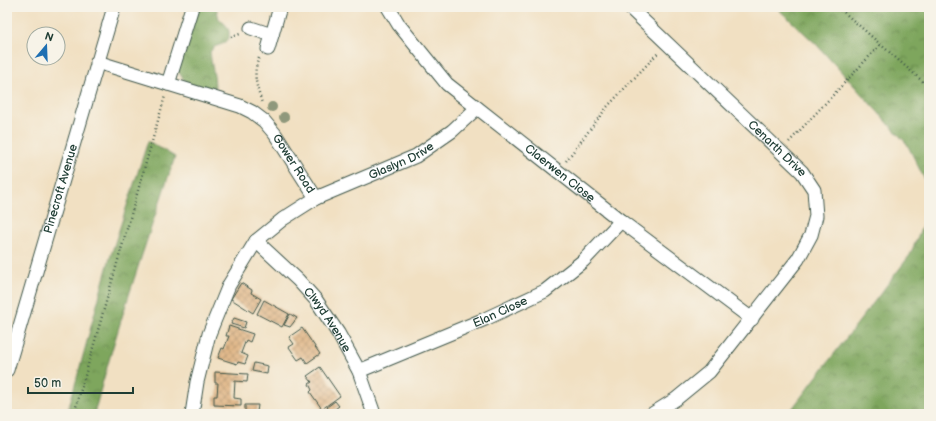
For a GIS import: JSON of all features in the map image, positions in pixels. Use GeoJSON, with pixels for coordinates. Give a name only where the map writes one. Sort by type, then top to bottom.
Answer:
{"type":"FeatureCollection","features":[{"type":"Feature","properties":{"kind":"street","name":"Pinecroft Avenue"},"geometry":{"type":"LineString","coordinates":[[7,370],[114,7]]}},
{"type":"Feature","properties":{"kind":"street"},"geometry":{"type":"LineString","coordinates":[[168,84],[192,7]]}},
{"type":"Feature","properties":{"kind":"street"},"geometry":{"type":"LineString","coordinates":[[268,49],[280,7]]}},
{"type":"Feature","properties":{"kind":"street","name":"Claerwen Close"},"geometry":{"type":"LineString","coordinates":[[388,7],[399,25],[447,84],[621,221],[752,319]]}},
{"type":"Feature","properties":{"kind":"street","name":"Cenarth Drive"},"geometry":{"type":"LineString","coordinates":[[629,7],[802,172],[814,190],[816,216],[811,235],[798,259],[709,372],[676,399],[652,414]]}},
{"type":"Feature","properties":{"kind":"street"},"geometry":{"type":"LineString","coordinates":[[251,28],[272,35]]}},
{"type":"Feature","properties":{"kind":"street","name":"Gower Road"},"geometry":{"type":"LineString","coordinates":[[97,62],[240,106],[252,112],[264,120],[275,134],[316,198],[283,219],[256,241],[229,285],[209,334],[197,382],[192,414]]}},
{"type":"Feature","properties":{"kind":"street","name":"Glaslyn Drive"},"geometry":{"type":"LineString","coordinates":[[316,198],[416,156],[452,131],[477,108]]}},
{"type":"Feature","properties":{"kind":"street","name":"Elan Close"},"geometry":{"type":"LineString","coordinates":[[359,371],[485,319],[545,291],[583,262],[621,221]]}},
{"type":"Feature","properties":{"kind":"street","name":"Clwyd Avenue"},"geometry":{"type":"LineString","coordinates":[[256,241],[298,280],[316,300],[338,333],[359,371],[374,414]]}},
{"type":"Feature","properties":{"kind":"path"},"geometry":{"type":"LineString","coordinates":[[838,7],[929,88]]}},
{"type":"Feature","properties":{"kind":"path"},"geometry":{"type":"LineString","coordinates":[[558,172],[607,106],[667,44]]}},
{"type":"Feature","properties":{"kind":"path"},"geometry":{"type":"LineString","coordinates":[[781,152],[880,45]]}},
{"type":"Feature","properties":{"kind":"path"},"geometry":{"type":"LineString","coordinates":[[263,105],[257,89],[255,74],[257,62],[261,54],[268,49]]}},
{"type":"Feature","properties":{"kind":"path"},"geometry":{"type":"LineString","coordinates":[[74,414],[168,84]]}},
{"type":"Feature","properties":{"kind":"green space"},"geometry":{"type":"Polygon","coordinates":[[[194,7],[216,7],[219,19],[226,25],[229,31],[229,38],[225,43],[214,47],[210,52],[215,87],[209,92],[187,84],[179,73],[175,62],[194,7]]]}},
{"type":"Feature","properties":{"kind":"green space"},"geometry":{"type":"Polygon","coordinates":[[[776,7],[929,7],[929,188],[907,144],[816,44],[776,7]]]}},
{"type":"Feature","properties":{"kind":"green space"},"geometry":{"type":"Polygon","coordinates":[[[148,141],[175,157],[122,317],[94,414],[67,414],[109,261],[148,141]]]}},
{"type":"Feature","properties":{"kind":"green space"},"geometry":{"type":"Polygon","coordinates":[[[929,210],[929,414],[788,414],[910,255],[929,210]]]}},
{"type":"Feature","properties":{"kind":"building"},"geometry":{"type":"Polygon","coordinates":[[[241,283],[252,290],[251,293],[261,299],[253,313],[231,299],[241,283]]]}},
{"type":"Feature","properties":{"kind":"building"},"geometry":{"type":"Polygon","coordinates":[[[264,300],[289,314],[282,327],[257,314],[264,300]]]}},
{"type":"Feature","properties":{"kind":"building"},"geometry":{"type":"Polygon","coordinates":[[[290,314],[297,318],[290,327],[284,325],[290,314]]]}},
{"type":"Feature","properties":{"kind":"building"},"geometry":{"type":"Polygon","coordinates":[[[234,318],[246,322],[244,328],[231,324],[234,318]]]}},
{"type":"Feature","properties":{"kind":"building"},"geometry":{"type":"Polygon","coordinates":[[[229,326],[253,334],[250,342],[246,340],[241,353],[248,356],[245,364],[238,362],[237,364],[218,358],[222,348],[224,349],[229,336],[226,336],[229,326]]]}},
{"type":"Feature","properties":{"kind":"building"},"geometry":{"type":"Polygon","coordinates":[[[302,328],[320,354],[307,363],[303,357],[298,360],[289,347],[294,344],[289,337],[302,328]]]}},
{"type":"Feature","properties":{"kind":"building"},"geometry":{"type":"Polygon","coordinates":[[[254,363],[268,366],[267,374],[252,371],[254,363]]]}},
{"type":"Feature","properties":{"kind":"building"},"geometry":{"type":"Polygon","coordinates":[[[320,367],[340,396],[322,409],[310,392],[312,390],[309,384],[312,382],[307,376],[320,367]]]}},
{"type":"Feature","properties":{"kind":"building"},"geometry":{"type":"Polygon","coordinates":[[[215,372],[248,374],[247,382],[235,381],[234,398],[241,399],[241,406],[214,405],[214,396],[217,396],[218,383],[215,383],[215,372]]]}},
{"type":"Feature","properties":{"kind":"building"},"geometry":{"type":"Polygon","coordinates":[[[335,401],[339,406],[331,412],[327,407],[335,401]]]}},
{"type":"Feature","properties":{"kind":"building"},"geometry":{"type":"Polygon","coordinates":[[[245,405],[258,405],[257,412],[245,412],[245,405]]]}}]}
